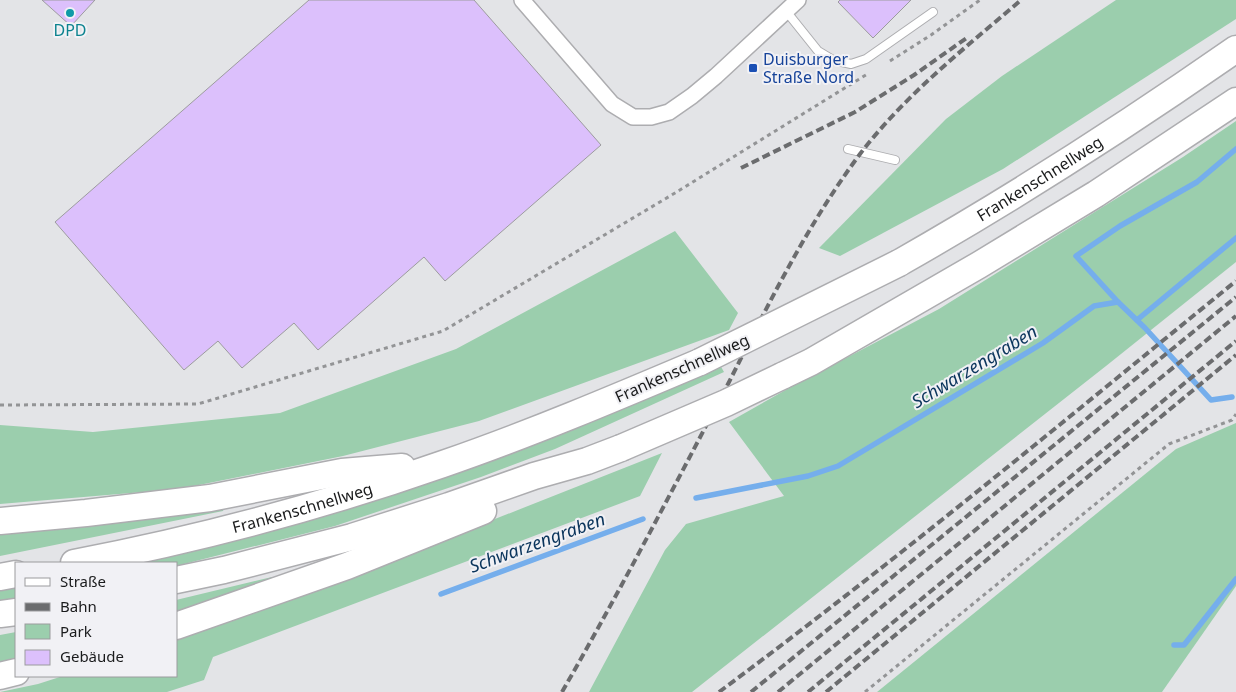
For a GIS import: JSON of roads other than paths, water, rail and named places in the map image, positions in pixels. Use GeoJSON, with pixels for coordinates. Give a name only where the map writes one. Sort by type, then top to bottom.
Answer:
{"type":"FeatureCollection","features":[{"type":"Feature","properties":{"kind":"highway","name":"Frankenschnellweg"},"geometry":{"type":"LineString","coordinates":[[78,562],[191,537],[292,511],[443,464],[532,431],[700,362],[899,263],[952,233],[1094,146],[1236,49]]}},
{"type":"Feature","properties":{"kind":"highway"},"geometry":{"type":"LineString","coordinates":[[178,580],[224,570],[352,537],[440,509],[534,476],[587,461],[726,403],[824,354],[979,265],[1096,194],[1236,101]]}},
{"type":"Feature","properties":{"kind":"highway"},"geometry":{"type":"LineString","coordinates":[[178,625],[292,586],[450,525],[538,489],[587,461]]}},
{"type":"Feature","properties":{"kind":"highway"},"geometry":{"type":"LineString","coordinates":[[0,521],[210,498],[342,472],[443,464]]}},
{"type":"Feature","properties":{"kind":"highway"},"geometry":{"type":"LineString","coordinates":[[0,578],[15,574]]}},
{"type":"Feature","properties":{"kind":"highway"},"geometry":{"type":"LineString","coordinates":[[0,614],[15,612]]}},
{"type":"Feature","properties":{"kind":"highway"},"geometry":{"type":"LineString","coordinates":[[0,676],[15,672]]}},
{"type":"Feature","properties":{"kind":"street"},"geometry":{"type":"LineString","coordinates":[[522,0],[612,104],[633,117],[652,117],[670,112],[716,76],[798,0]]}},
{"type":"Feature","properties":{"kind":"lane"},"geometry":{"type":"LineString","coordinates":[[786,11],[818,51],[833,60],[851,64],[866,59],[933,12]]}},
{"type":"Feature","properties":{"kind":"lane"},"geometry":{"type":"LineString","coordinates":[[848,149],[895,160]]}},
{"type":"Feature","properties":{"kind":"waterway"},"geometry":{"type":"LineString","coordinates":[[1118,302],[1076,256],[1120,226],[1197,182],[1236,149]]}},
{"type":"Feature","properties":{"kind":"waterway"},"geometry":{"type":"LineString","coordinates":[[1137,320],[1236,238]]}},
{"type":"Feature","properties":{"kind":"waterway","name":"Schwarzengraben"},"geometry":{"type":"LineString","coordinates":[[696,498],[808,476],[838,466],[1043,343],[1094,306],[1118,302],[1145,328],[1211,400],[1232,397]]}},
{"type":"Feature","properties":{"kind":"waterway","name":"Schwarzengraben"},"geometry":{"type":"LineString","coordinates":[[441,594],[643,519]]}},
{"type":"Feature","properties":{"kind":"waterway"},"geometry":{"type":"LineString","coordinates":[[1174,645],[1184,645],[1236,579]]}},
{"type":"Feature","properties":{"kind":"railway"},"geometry":{"type":"LineString","coordinates":[[562,692],[605,616],[789,266],[841,181],[860,154],[896,112],[957,54],[1021,0]]}},
{"type":"Feature","properties":{"kind":"railway"},"geometry":{"type":"LineString","coordinates":[[741,168],[855,112],[914,75],[968,37]]}},
{"type":"Feature","properties":{"kind":"railway"},"geometry":{"type":"LineString","coordinates":[[719,692],[915,541],[1236,281]]}},
{"type":"Feature","properties":{"kind":"railway"},"geometry":{"type":"LineString","coordinates":[[751,692],[1236,297]]}},
{"type":"Feature","properties":{"kind":"railway"},"geometry":{"type":"LineString","coordinates":[[778,692],[1236,316]]}},
{"type":"Feature","properties":{"kind":"railway"},"geometry":{"type":"LineString","coordinates":[[808,692],[1236,341]]}},
{"type":"Feature","properties":{"kind":"railway"},"geometry":{"type":"LineString","coordinates":[[826,692],[1236,355]]}},
{"type":"Feature","properties":{"kind":"place","name":"DPD"},"geometry":{"type":"Point","coordinates":[70,13]}},
{"type":"Feature","properties":{"kind":"place","name":"Duisburger Straße Nord"},"geometry":{"type":"Point","coordinates":[753,68]}}]}
